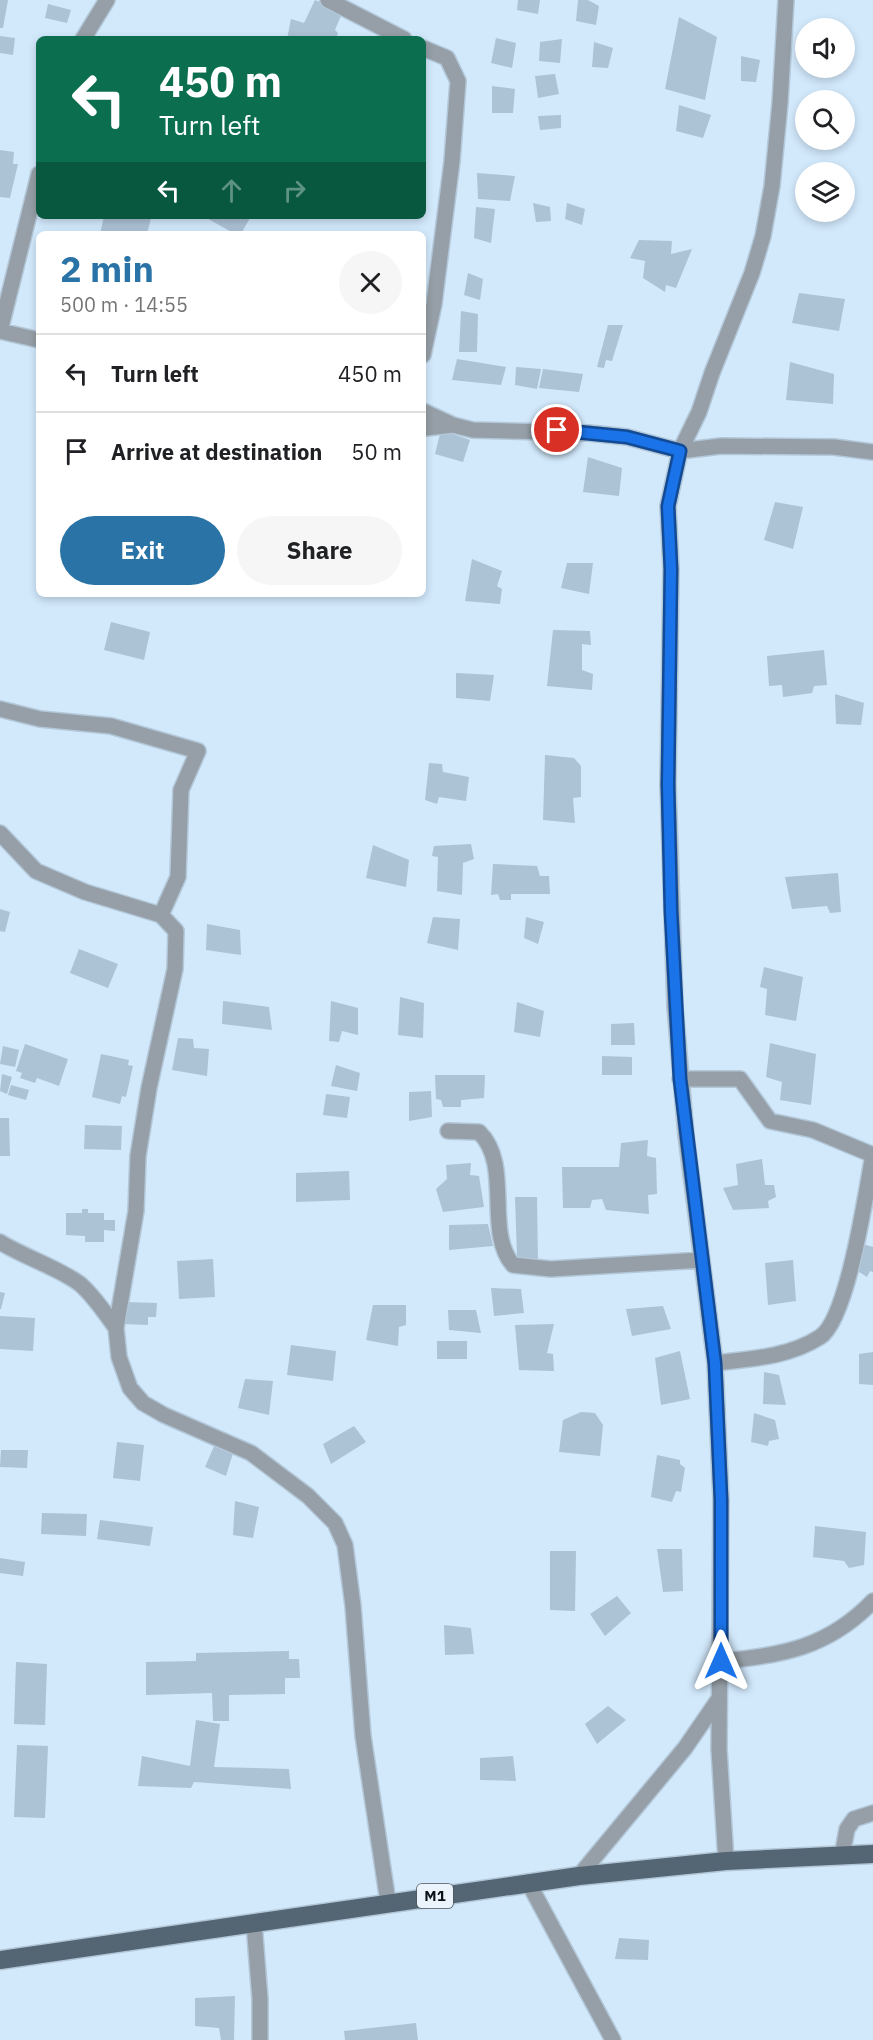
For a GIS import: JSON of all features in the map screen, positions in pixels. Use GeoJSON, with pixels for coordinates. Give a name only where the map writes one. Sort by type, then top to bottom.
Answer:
{"type":"FeatureCollection","features":[{"type":"Feature","properties":{"kind":"main road","name":"M1"},"geometry":{"type":"LineString","coordinates":[[0,1960],[528,1882],[726,1861],[873,1854]]}},
{"type":"Feature","properties":{"kind":"street"},"geometry":{"type":"LineString","coordinates":[[85,36],[107,0]]}},
{"type":"Feature","properties":{"kind":"street"},"geometry":{"type":"LineString","coordinates":[[328,0],[398,36]]}},
{"type":"Feature","properties":{"kind":"street"},"geometry":{"type":"LineString","coordinates":[[726,1861],[718,1700],[721,1661],[721,1500],[715,1363],[680,1079],[674,996],[668,785],[671,569],[668,506],[680,451],[699,412],[752,273],[763,236],[778,127],[786,0]]}},
{"type":"Feature","properties":{"kind":"street"},"geometry":{"type":"LineString","coordinates":[[426,49],[447,58],[458,81],[452,161],[435,292],[426,339]]}},
{"type":"Feature","properties":{"kind":"street"},"geometry":{"type":"LineString","coordinates":[[36,186],[0,331],[36,339]]}},
{"type":"Feature","properties":{"kind":"street"},"geometry":{"type":"LineString","coordinates":[[426,412],[453,425]]}},
{"type":"Feature","properties":{"kind":"street"},"geometry":{"type":"LineString","coordinates":[[426,426],[453,425],[504,432],[589,433],[627,437],[680,451],[721,446],[834,447],[873,452]]}},
{"type":"Feature","properties":{"kind":"street"},"geometry":{"type":"LineString","coordinates":[[0,708],[40,719],[111,726],[198,751],[181,790],[177,877],[161,915]]}},
{"type":"Feature","properties":{"kind":"street"},"geometry":{"type":"LineString","coordinates":[[0,833],[36,871],[85,892],[161,915],[176,931],[175,969],[149,1088],[138,1156],[136,1211],[116,1328],[119,1357],[130,1388],[143,1403],[164,1415],[251,1453],[308,1496],[335,1523],[345,1545],[353,1606],[363,1736],[388,1902]]}},
{"type":"Feature","properties":{"kind":"street"},"geometry":{"type":"LineString","coordinates":[[680,1079],[725,1077],[740,1079],[770,1121],[813,1130],[873,1155],[843,1298],[831,1327],[821,1337],[798,1348],[766,1358],[715,1363]]}},
{"type":"Feature","properties":{"kind":"street"},"geometry":{"type":"LineString","coordinates":[[448,1131],[479,1132],[488,1141],[494,1157],[503,1242],[513,1264],[551,1269],[702,1260]]}},
{"type":"Feature","properties":{"kind":"street"},"geometry":{"type":"LineString","coordinates":[[0,1242],[24,1257],[77,1282],[116,1328]]}},
{"type":"Feature","properties":{"kind":"street"},"geometry":{"type":"LineString","coordinates":[[721,1661],[766,1658],[823,1641],[873,1601]]}},
{"type":"Feature","properties":{"kind":"street"},"geometry":{"type":"LineString","coordinates":[[579,1876],[685,1748],[718,1700]]}},
{"type":"Feature","properties":{"kind":"street"},"geometry":{"type":"LineString","coordinates":[[842,1856],[847,1829],[854,1819],[873,1814]]}},
{"type":"Feature","properties":{"kind":"street"},"geometry":{"type":"LineString","coordinates":[[528,1882],[613,2040]]}},
{"type":"Feature","properties":{"kind":"street"},"geometry":{"type":"LineString","coordinates":[[254,1923],[260,1999],[260,2040]]}},
{"type":"Feature","properties":{"kind":"building"},"geometry":{"type":"Polygon","coordinates":[[[0,0],[8,0],[3,28],[0,28],[0,0]]]}},
{"type":"Feature","properties":{"kind":"building"},"geometry":{"type":"Polygon","coordinates":[[[315,0],[343,11],[335,30],[338,33],[337,36],[288,36],[291,19],[304,23],[315,0]]]}},
{"type":"Feature","properties":{"kind":"building"},"geometry":{"type":"Polygon","coordinates":[[[518,0],[540,0],[538,14],[517,10],[518,0]]]}},
{"type":"Feature","properties":{"kind":"building"},"geometry":{"type":"Polygon","coordinates":[[[578,0],[588,0],[599,6],[596,25],[576,21],[578,0]]]}},
{"type":"Feature","properties":{"kind":"building"},"geometry":{"type":"Polygon","coordinates":[[[48,4],[71,10],[67,23],[45,18],[48,4]]]}},
{"type":"Feature","properties":{"kind":"building"},"geometry":{"type":"Polygon","coordinates":[[[679,17],[717,37],[705,100],[665,89],[679,17]]]}},
{"type":"Feature","properties":{"kind":"building"},"geometry":{"type":"Polygon","coordinates":[[[0,36],[15,38],[13,55],[0,53],[0,36]]]}},
{"type":"Feature","properties":{"kind":"building"},"geometry":{"type":"Polygon","coordinates":[[[496,38],[516,43],[512,68],[491,63],[496,38]]]}},
{"type":"Feature","properties":{"kind":"building"},"geometry":{"type":"Polygon","coordinates":[[[562,39],[560,63],[539,61],[540,42],[562,39]]]}},
{"type":"Feature","properties":{"kind":"building"},"geometry":{"type":"Polygon","coordinates":[[[594,42],[613,48],[608,68],[592,67],[594,42]]]}},
{"type":"Feature","properties":{"kind":"building"},"geometry":{"type":"Polygon","coordinates":[[[741,56],[760,60],[756,82],[741,81],[741,56]]]}},
{"type":"Feature","properties":{"kind":"building"},"geometry":{"type":"Polygon","coordinates":[[[555,74],[559,94],[538,98],[535,76],[555,74]]]}},
{"type":"Feature","properties":{"kind":"building"},"geometry":{"type":"Polygon","coordinates":[[[492,86],[515,89],[513,113],[492,113],[492,86]]]}},
{"type":"Feature","properties":{"kind":"building"},"geometry":{"type":"Polygon","coordinates":[[[679,105],[711,115],[703,138],[676,131],[679,105]]]}},
{"type":"Feature","properties":{"kind":"building"},"geometry":{"type":"Polygon","coordinates":[[[561,115],[561,128],[540,130],[538,116],[561,115]]]}},
{"type":"Feature","properties":{"kind":"building"},"geometry":{"type":"Polygon","coordinates":[[[0,150],[14,152],[13,164],[18,164],[10,198],[0,197],[0,150]]]}},
{"type":"Feature","properties":{"kind":"building"},"geometry":{"type":"Polygon","coordinates":[[[477,173],[515,176],[510,201],[478,199],[477,173]]]}},
{"type":"Feature","properties":{"kind":"building"},"geometry":{"type":"Polygon","coordinates":[[[533,203],[550,207],[551,221],[536,222],[533,203]]]}},
{"type":"Feature","properties":{"kind":"building"},"geometry":{"type":"Polygon","coordinates":[[[567,203],[585,209],[582,225],[565,219],[567,203]]]}},
{"type":"Feature","properties":{"kind":"building"},"geometry":{"type":"Polygon","coordinates":[[[476,207],[495,209],[491,243],[474,238],[476,207]]]}},
{"type":"Feature","properties":{"kind":"building"},"geometry":{"type":"Polygon","coordinates":[[[103,219],[151,219],[148,231],[101,231],[103,219]]]}},
{"type":"Feature","properties":{"kind":"building"},"geometry":{"type":"Polygon","coordinates":[[[208,219],[249,219],[243,231],[230,231],[208,219]]]}},
{"type":"Feature","properties":{"kind":"building"},"geometry":{"type":"Polygon","coordinates":[[[639,240],[672,241],[671,254],[692,249],[676,288],[666,285],[665,292],[643,278],[645,261],[630,258],[639,240]]]}},
{"type":"Feature","properties":{"kind":"building"},"geometry":{"type":"Polygon","coordinates":[[[468,273],[483,279],[480,300],[464,295],[468,273]]]}},
{"type":"Feature","properties":{"kind":"building"},"geometry":{"type":"Polygon","coordinates":[[[799,293],[845,299],[839,331],[792,323],[799,293]]]}},
{"type":"Feature","properties":{"kind":"building"},"geometry":{"type":"Polygon","coordinates":[[[461,311],[478,314],[477,352],[459,352],[461,311]]]}},
{"type":"Feature","properties":{"kind":"building"},"geometry":{"type":"Polygon","coordinates":[[[608,325],[623,325],[612,361],[606,360],[604,368],[597,367],[608,325]]]}},
{"type":"Feature","properties":{"kind":"building"},"geometry":{"type":"Polygon","coordinates":[[[457,359],[506,367],[501,385],[452,380],[457,359]]]}},
{"type":"Feature","properties":{"kind":"building"},"geometry":{"type":"Polygon","coordinates":[[[790,362],[834,374],[833,404],[786,400],[790,362]]]}},
{"type":"Feature","properties":{"kind":"building"},"geometry":{"type":"Polygon","coordinates":[[[516,367],[541,369],[537,389],[515,385],[516,367]]]}},
{"type":"Feature","properties":{"kind":"building"},"geometry":{"type":"Polygon","coordinates":[[[543,369],[583,374],[579,392],[539,388],[543,369]]]}},
{"type":"Feature","properties":{"kind":"building"},"geometry":{"type":"Polygon","coordinates":[[[441,430],[470,440],[463,462],[435,454],[441,430]]]}},
{"type":"Feature","properties":{"kind":"building"},"geometry":{"type":"Polygon","coordinates":[[[588,457],[622,468],[619,496],[583,492],[588,457]]]}},
{"type":"Feature","properties":{"kind":"building"},"geometry":{"type":"Polygon","coordinates":[[[775,502],[803,507],[793,549],[764,540],[775,502]]]}},
{"type":"Feature","properties":{"kind":"building"},"geometry":{"type":"Polygon","coordinates":[[[472,559],[502,571],[497,586],[502,589],[500,604],[465,601],[472,559]]]}},
{"type":"Feature","properties":{"kind":"building"},"geometry":{"type":"Polygon","coordinates":[[[567,563],[593,563],[589,594],[561,588],[567,563]]]}},
{"type":"Feature","properties":{"kind":"building"},"geometry":{"type":"Polygon","coordinates":[[[111,622],[150,632],[144,660],[104,650],[111,622]]]}},
{"type":"Feature","properties":{"kind":"building"},"geometry":{"type":"Polygon","coordinates":[[[553,630],[590,631],[591,645],[582,644],[582,670],[593,674],[592,690],[547,686],[553,630]]]}},
{"type":"Feature","properties":{"kind":"building"},"geometry":{"type":"Polygon","coordinates":[[[824,650],[827,685],[814,686],[812,693],[783,697],[782,685],[769,686],[767,656],[824,650]]]}},
{"type":"Feature","properties":{"kind":"building"},"geometry":{"type":"Polygon","coordinates":[[[456,673],[494,675],[490,701],[456,698],[456,673]]]}},
{"type":"Feature","properties":{"kind":"building"},"geometry":{"type":"Polygon","coordinates":[[[835,694],[864,703],[861,725],[836,724],[835,694]]]}},
{"type":"Feature","properties":{"kind":"building"},"geometry":{"type":"Polygon","coordinates":[[[545,755],[574,758],[581,766],[581,797],[573,798],[575,823],[543,820],[545,755]]]}},
{"type":"Feature","properties":{"kind":"building"},"geometry":{"type":"Polygon","coordinates":[[[429,763],[442,764],[443,772],[469,777],[466,801],[439,797],[437,804],[425,800],[429,763]]]}},
{"type":"Feature","properties":{"kind":"building"},"geometry":{"type":"Polygon","coordinates":[[[471,844],[474,859],[463,863],[462,895],[437,891],[438,857],[432,856],[434,846],[471,844]]]}},
{"type":"Feature","properties":{"kind":"building"},"geometry":{"type":"Polygon","coordinates":[[[373,845],[409,860],[406,887],[366,878],[373,845]]]}},
{"type":"Feature","properties":{"kind":"building"},"geometry":{"type":"Polygon","coordinates":[[[493,864],[537,866],[540,876],[549,876],[550,894],[511,894],[511,900],[500,900],[498,894],[491,895],[493,864]]]}},
{"type":"Feature","properties":{"kind":"building"},"geometry":{"type":"Polygon","coordinates":[[[838,873],[841,912],[830,913],[827,906],[792,909],[785,877],[838,873]]]}},
{"type":"Feature","properties":{"kind":"building"},"geometry":{"type":"Polygon","coordinates":[[[0,909],[10,912],[5,932],[0,931],[0,909]]]}},
{"type":"Feature","properties":{"kind":"building"},"geometry":{"type":"Polygon","coordinates":[[[433,917],[460,919],[458,950],[427,943],[433,917]]]}},
{"type":"Feature","properties":{"kind":"building"},"geometry":{"type":"Polygon","coordinates":[[[526,917],[544,922],[538,944],[524,938],[526,917]]]}},
{"type":"Feature","properties":{"kind":"building"},"geometry":{"type":"Polygon","coordinates":[[[207,924],[240,930],[241,955],[206,950],[207,924]]]}},
{"type":"Feature","properties":{"kind":"building"},"geometry":{"type":"Polygon","coordinates":[[[79,949],[118,964],[108,988],[70,973],[79,949]]]}},
{"type":"Feature","properties":{"kind":"building"},"geometry":{"type":"Polygon","coordinates":[[[764,967],[803,977],[796,1021],[765,1015],[767,989],[760,987],[764,967]]]}},
{"type":"Feature","properties":{"kind":"building"},"geometry":{"type":"Polygon","coordinates":[[[400,997],[424,1003],[423,1038],[398,1035],[400,997]]]}},
{"type":"Feature","properties":{"kind":"building"},"geometry":{"type":"Polygon","coordinates":[[[223,1001],[269,1007],[272,1030],[222,1024],[223,1001]]]}},
{"type":"Feature","properties":{"kind":"building"},"geometry":{"type":"Polygon","coordinates":[[[331,1001],[358,1008],[358,1035],[342,1031],[339,1042],[329,1041],[331,1001]]]}},
{"type":"Feature","properties":{"kind":"building"},"geometry":{"type":"Polygon","coordinates":[[[517,1002],[544,1011],[540,1037],[514,1032],[517,1002]]]}},
{"type":"Feature","properties":{"kind":"building"},"geometry":{"type":"Polygon","coordinates":[[[634,1023],[635,1045],[611,1045],[611,1024],[634,1023]]]}},
{"type":"Feature","properties":{"kind":"building"},"geometry":{"type":"Polygon","coordinates":[[[178,1038],[193,1039],[194,1048],[209,1049],[207,1076],[172,1070],[178,1038]]]}},
{"type":"Feature","properties":{"kind":"building"},"geometry":{"type":"Polygon","coordinates":[[[770,1043],[816,1054],[811,1105],[780,1100],[782,1082],[766,1077],[770,1043]]]}},
{"type":"Feature","properties":{"kind":"building"},"geometry":{"type":"Polygon","coordinates":[[[25,1044],[68,1059],[59,1086],[37,1078],[35,1083],[20,1078],[22,1073],[16,1071],[25,1044]]]}},
{"type":"Feature","properties":{"kind":"building"},"geometry":{"type":"Polygon","coordinates":[[[3,1046],[19,1050],[15,1067],[0,1064],[3,1046]]]}},
{"type":"Feature","properties":{"kind":"building"},"geometry":{"type":"Polygon","coordinates":[[[101,1054],[129,1060],[128,1065],[133,1066],[126,1097],[122,1096],[120,1104],[92,1097],[101,1054]]]}},
{"type":"Feature","properties":{"kind":"building"},"geometry":{"type":"Polygon","coordinates":[[[602,1056],[632,1057],[632,1075],[602,1075],[602,1056]]]}},
{"type":"Feature","properties":{"kind":"building"},"geometry":{"type":"Polygon","coordinates":[[[336,1065],[360,1073],[357,1091],[331,1086],[336,1065]]]}},
{"type":"Feature","properties":{"kind":"building"},"geometry":{"type":"Polygon","coordinates":[[[2,1074],[12,1077],[7,1094],[0,1091],[2,1074]]]}},
{"type":"Feature","properties":{"kind":"building"},"geometry":{"type":"Polygon","coordinates":[[[435,1075],[485,1075],[484,1098],[461,1100],[461,1107],[443,1107],[441,1100],[436,1099],[435,1075]]]}},
{"type":"Feature","properties":{"kind":"building"},"geometry":{"type":"Polygon","coordinates":[[[11,1085],[29,1090],[26,1100],[8,1095],[11,1085]]]}},
{"type":"Feature","properties":{"kind":"building"},"geometry":{"type":"Polygon","coordinates":[[[431,1091],[432,1117],[409,1121],[409,1092],[431,1091]]]}},
{"type":"Feature","properties":{"kind":"building"},"geometry":{"type":"Polygon","coordinates":[[[326,1094],[350,1097],[347,1118],[323,1115],[326,1094]]]}},
{"type":"Feature","properties":{"kind":"building"},"geometry":{"type":"Polygon","coordinates":[[[0,1118],[9,1118],[10,1156],[0,1156],[0,1118]]]}},
{"type":"Feature","properties":{"kind":"building"},"geometry":{"type":"Polygon","coordinates":[[[85,1125],[122,1126],[121,1150],[84,1149],[85,1125]]]}},
{"type":"Feature","properties":{"kind":"building"},"geometry":{"type":"Polygon","coordinates":[[[648,1140],[647,1156],[656,1158],[657,1194],[648,1195],[649,1214],[606,1210],[602,1199],[592,1200],[590,1208],[563,1208],[562,1167],[619,1167],[621,1143],[648,1140]]]}},
{"type":"Feature","properties":{"kind":"building"},"geometry":{"type":"Polygon","coordinates":[[[762,1159],[765,1185],[774,1185],[776,1197],[768,1201],[769,1208],[733,1210],[723,1188],[738,1185],[736,1164],[762,1159]]]}},
{"type":"Feature","properties":{"kind":"building"},"geometry":{"type":"Polygon","coordinates":[[[471,1163],[470,1175],[479,1176],[484,1207],[443,1212],[436,1189],[447,1179],[446,1165],[471,1163]]]}},
{"type":"Feature","properties":{"kind":"building"},"geometry":{"type":"Polygon","coordinates":[[[349,1171],[350,1200],[296,1202],[296,1173],[349,1171]]]}},
{"type":"Feature","properties":{"kind":"building"},"geometry":{"type":"Polygon","coordinates":[[[515,1197],[537,1197],[538,1263],[517,1257],[515,1197]]]}},
{"type":"Feature","properties":{"kind":"building"},"geometry":{"type":"Polygon","coordinates":[[[82,1209],[88,1209],[88,1213],[104,1213],[104,1220],[115,1220],[115,1231],[104,1230],[104,1242],[85,1242],[85,1236],[66,1235],[66,1213],[82,1213],[82,1209]]]}},
{"type":"Feature","properties":{"kind":"building"},"geometry":{"type":"Polygon","coordinates":[[[488,1224],[493,1246],[449,1250],[449,1225],[488,1224]]]}},
{"type":"Feature","properties":{"kind":"building"},"geometry":{"type":"Polygon","coordinates":[[[863,1244],[873,1247],[873,1272],[870,1271],[867,1277],[856,1270],[863,1244]]]}},
{"type":"Feature","properties":{"kind":"building"},"geometry":{"type":"Polygon","coordinates":[[[213,1259],[215,1297],[179,1299],[177,1261],[213,1259]]]}},
{"type":"Feature","properties":{"kind":"building"},"geometry":{"type":"Polygon","coordinates":[[[793,1260],[796,1301],[768,1305],[765,1263],[793,1260]]]}},
{"type":"Feature","properties":{"kind":"building"},"geometry":{"type":"Polygon","coordinates":[[[491,1288],[521,1289],[524,1313],[494,1316],[491,1288]]]}},
{"type":"Feature","properties":{"kind":"building"},"geometry":{"type":"Polygon","coordinates":[[[0,1292],[5,1293],[1,1309],[0,1309],[0,1292]]]}},
{"type":"Feature","properties":{"kind":"building"},"geometry":{"type":"Polygon","coordinates":[[[124,1302],[157,1303],[156,1317],[148,1317],[148,1325],[123,1324],[124,1302]]]}},
{"type":"Feature","properties":{"kind":"building"},"geometry":{"type":"Polygon","coordinates":[[[373,1305],[406,1305],[406,1325],[399,1327],[398,1346],[366,1340],[373,1305]]]}},
{"type":"Feature","properties":{"kind":"building"},"geometry":{"type":"Polygon","coordinates":[[[663,1306],[671,1329],[632,1336],[626,1309],[663,1306]]]}},
{"type":"Feature","properties":{"kind":"building"},"geometry":{"type":"Polygon","coordinates":[[[448,1310],[476,1310],[481,1333],[449,1330],[448,1310]]]}},
{"type":"Feature","properties":{"kind":"building"},"geometry":{"type":"Polygon","coordinates":[[[0,1316],[35,1318],[33,1351],[0,1349],[0,1316]]]}},
{"type":"Feature","properties":{"kind":"building"},"geometry":{"type":"Polygon","coordinates":[[[554,1324],[547,1353],[553,1354],[554,1371],[519,1370],[515,1325],[554,1324]]]}},
{"type":"Feature","properties":{"kind":"building"},"geometry":{"type":"Polygon","coordinates":[[[437,1341],[467,1341],[467,1359],[437,1359],[437,1341]]]}},
{"type":"Feature","properties":{"kind":"building"},"geometry":{"type":"Polygon","coordinates":[[[291,1345],[336,1351],[333,1381],[287,1375],[291,1345]]]}},
{"type":"Feature","properties":{"kind":"building"},"geometry":{"type":"Polygon","coordinates":[[[680,1351],[690,1399],[661,1405],[655,1358],[680,1351]]]}},
{"type":"Feature","properties":{"kind":"building"},"geometry":{"type":"Polygon","coordinates":[[[873,1352],[873,1385],[859,1384],[859,1354],[873,1352]]]}},
{"type":"Feature","properties":{"kind":"building"},"geometry":{"type":"Polygon","coordinates":[[[764,1372],[779,1375],[786,1405],[763,1404],[764,1372]]]}},
{"type":"Feature","properties":{"kind":"building"},"geometry":{"type":"Polygon","coordinates":[[[245,1379],[273,1381],[269,1415],[238,1408],[245,1379]]]}},
{"type":"Feature","properties":{"kind":"building"},"geometry":{"type":"Polygon","coordinates":[[[581,1412],[595,1413],[603,1425],[600,1456],[559,1452],[563,1420],[581,1412]]]}},
{"type":"Feature","properties":{"kind":"building"},"geometry":{"type":"Polygon","coordinates":[[[754,1413],[775,1420],[779,1439],[769,1441],[768,1446],[751,1442],[754,1413]]]}},
{"type":"Feature","properties":{"kind":"building"},"geometry":{"type":"Polygon","coordinates":[[[354,1426],[366,1442],[331,1464],[323,1444],[354,1426]]]}},
{"type":"Feature","properties":{"kind":"building"},"geometry":{"type":"Polygon","coordinates":[[[117,1442],[144,1445],[140,1481],[113,1478],[117,1442]]]}},
{"type":"Feature","properties":{"kind":"building"},"geometry":{"type":"Polygon","coordinates":[[[215,1444],[233,1453],[226,1476],[205,1467],[215,1444]]]}},
{"type":"Feature","properties":{"kind":"building"},"geometry":{"type":"Polygon","coordinates":[[[1,1450],[28,1450],[27,1468],[0,1467],[1,1450]]]}},
{"type":"Feature","properties":{"kind":"building"},"geometry":{"type":"Polygon","coordinates":[[[657,1455],[680,1460],[680,1464],[685,1468],[681,1492],[676,1491],[672,1502],[651,1497],[657,1455]]]}},
{"type":"Feature","properties":{"kind":"building"},"geometry":{"type":"Polygon","coordinates":[[[235,1501],[259,1507],[253,1538],[233,1535],[235,1501]]]}},
{"type":"Feature","properties":{"kind":"building"},"geometry":{"type":"Polygon","coordinates":[[[42,1513],[87,1514],[86,1536],[41,1534],[42,1513]]]}},
{"type":"Feature","properties":{"kind":"building"},"geometry":{"type":"Polygon","coordinates":[[[100,1520],[153,1527],[150,1546],[97,1539],[100,1520]]]}},
{"type":"Feature","properties":{"kind":"building"},"geometry":{"type":"Polygon","coordinates":[[[815,1526],[866,1532],[864,1565],[849,1568],[844,1561],[813,1557],[815,1526]]]}},
{"type":"Feature","properties":{"kind":"building"},"geometry":{"type":"Polygon","coordinates":[[[657,1549],[682,1549],[683,1591],[663,1592],[657,1549]]]}},
{"type":"Feature","properties":{"kind":"building"},"geometry":{"type":"Polygon","coordinates":[[[550,1551],[576,1551],[575,1611],[550,1610],[550,1551]]]}},
{"type":"Feature","properties":{"kind":"building"},"geometry":{"type":"Polygon","coordinates":[[[0,1558],[25,1562],[23,1576],[0,1573],[0,1558]]]}},
{"type":"Feature","properties":{"kind":"building"},"geometry":{"type":"Polygon","coordinates":[[[617,1596],[631,1613],[605,1636],[590,1614],[617,1596]]]}},
{"type":"Feature","properties":{"kind":"building"},"geometry":{"type":"Polygon","coordinates":[[[444,1625],[471,1628],[474,1654],[445,1655],[444,1625]]]}},
{"type":"Feature","properties":{"kind":"building"},"geometry":{"type":"Polygon","coordinates":[[[289,1651],[289,1659],[299,1659],[300,1678],[285,1678],[285,1694],[229,1695],[229,1721],[213,1721],[212,1693],[146,1695],[146,1662],[196,1661],[196,1653],[289,1651]]]}},
{"type":"Feature","properties":{"kind":"building"},"geometry":{"type":"Polygon","coordinates":[[[16,1662],[47,1664],[45,1725],[14,1724],[16,1662]]]}},
{"type":"Feature","properties":{"kind":"building"},"geometry":{"type":"Polygon","coordinates":[[[608,1706],[626,1720],[597,1744],[585,1724],[608,1706]]]}},
{"type":"Feature","properties":{"kind":"building"},"geometry":{"type":"Polygon","coordinates":[[[196,1720],[220,1724],[214,1767],[289,1769],[291,1789],[194,1782],[191,1788],[138,1786],[142,1756],[190,1766],[196,1720]]]}},
{"type":"Feature","properties":{"kind":"building"},"geometry":{"type":"Polygon","coordinates":[[[17,1745],[48,1746],[45,1818],[14,1817],[17,1745]]]}},
{"type":"Feature","properties":{"kind":"building"},"geometry":{"type":"Polygon","coordinates":[[[513,1756],[516,1781],[480,1780],[480,1758],[513,1756]]]}},
{"type":"Feature","properties":{"kind":"building"},"geometry":{"type":"Polygon","coordinates":[[[619,1938],[649,1940],[648,1960],[615,1959],[619,1938]]]}},
{"type":"Feature","properties":{"kind":"building"},"geometry":{"type":"Polygon","coordinates":[[[235,1996],[234,2040],[221,2040],[219,2028],[195,2026],[195,1998],[235,1996]]]}},
{"type":"Feature","properties":{"kind":"building"},"geometry":{"type":"Polygon","coordinates":[[[416,2023],[418,2040],[345,2040],[344,2031],[416,2023]]]}},
{"type":"Feature","properties":{"kind":"route"},"geometry":{"type":"LineString","coordinates":[[557,430],[627,437],[680,451],[668,506],[671,569],[668,785],[671,911],[680,1079],[715,1363],[721,1500],[721,1661]]}}]}
